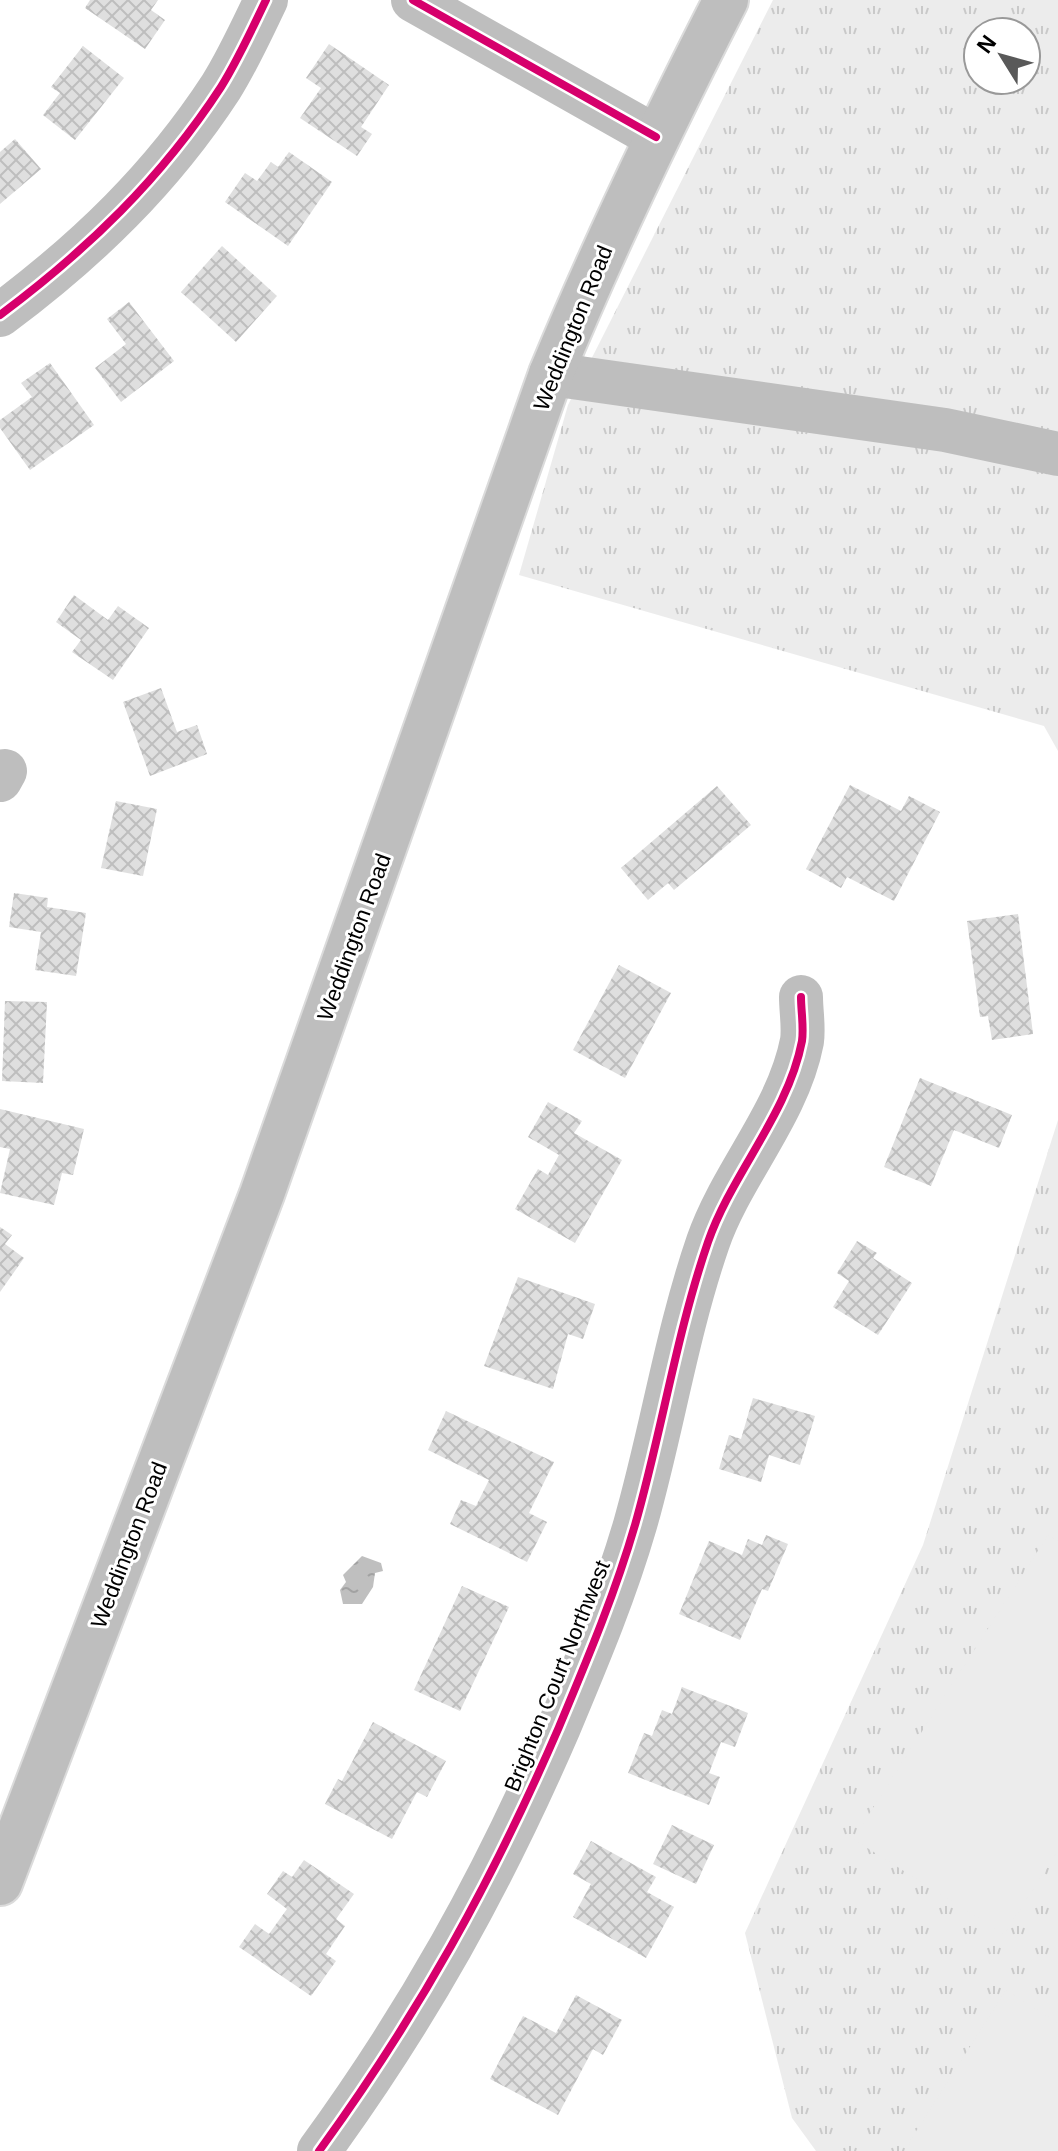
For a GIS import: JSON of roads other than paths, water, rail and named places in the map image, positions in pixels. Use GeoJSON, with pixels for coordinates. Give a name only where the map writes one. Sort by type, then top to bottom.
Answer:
{"type":"FeatureCollection","features":[{"type":"Feature","properties":{"kind":"main road"},"geometry":{"type":"LineString","coordinates":[[0,315],[73,260],[142,191],[221,87],[266,0]]}},
{"type":"Feature","properties":{"kind":"main road"},"geometry":{"type":"LineString","coordinates":[[413,0],[656,137]]}},
{"type":"Feature","properties":{"kind":"main road","name":"Weddington Road"},"geometry":{"type":"LineString","coordinates":[[0,1883],[262,1194],[551,374],[594,271],[656,137],[726,0]]}},
{"type":"Feature","properties":{"kind":"main road"},"geometry":{"type":"LineString","coordinates":[[551,374],[945,430],[1058,454]]}},
{"type":"Feature","properties":{"kind":"main road","name":"Brighton Court Northwest"},"geometry":{"type":"LineString","coordinates":[[319,2151],[420,2003],[471,1916],[516,1826],[598,1634],[635,1524],[690,1296],[710,1237],[790,1081],[802,1039],[801,997]]}},
{"type":"Feature","properties":{"kind":"water"},"geometry":{"type":"Polygon","coordinates":[[[362,1556],[381,1563],[383,1571],[375,1573],[373,1587],[362,1604],[343,1604],[340,1590],[346,1582],[343,1575],[362,1556]]]}}]}
